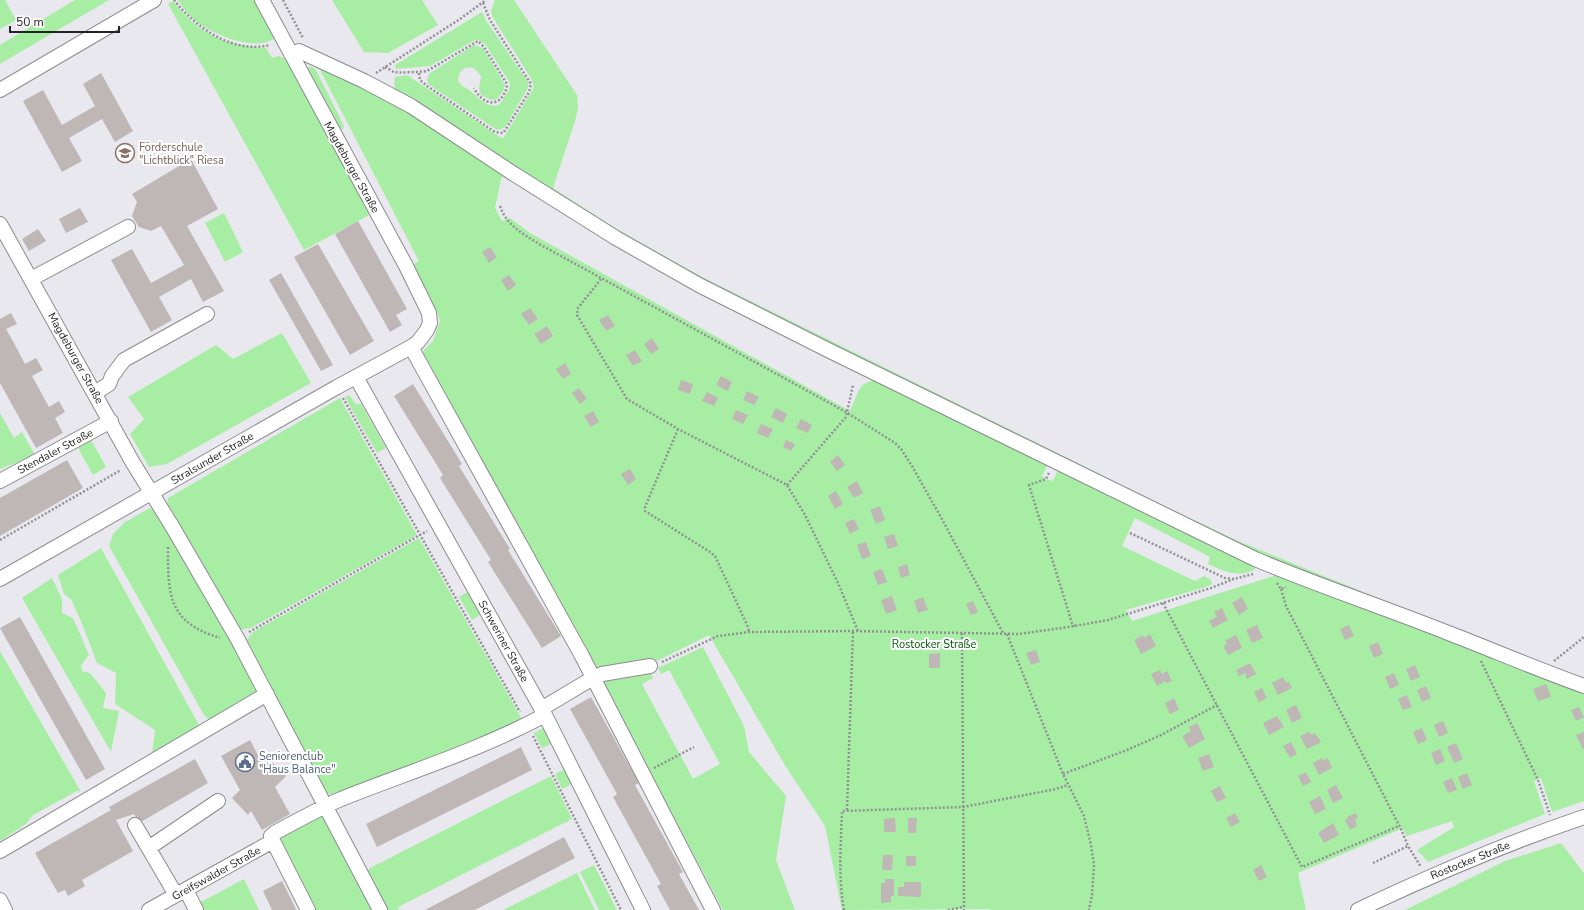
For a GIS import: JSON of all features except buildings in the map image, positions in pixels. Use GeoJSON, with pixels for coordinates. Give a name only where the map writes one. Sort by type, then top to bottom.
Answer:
{"type":"FeatureCollection","features":[{"type":"Feature","properties":{"kind":"street"},"geometry":{"type":"LineString","coordinates":[[0,90],[154,0]]}},
{"type":"Feature","properties":{"kind":"street","name":"Magdeburger Straße"},"geometry":{"type":"LineString","coordinates":[[262,0],[406,266],[429,313],[430,323],[423,336]]}},
{"type":"Feature","properties":{"kind":"street"},"geometry":{"type":"LineString","coordinates":[[291,54],[299,51],[364,81],[411,106],[609,234],[699,285],[1055,462],[1265,564],[1451,634],[1544,672],[1584,686]]}},
{"type":"Feature","properties":{"kind":"street","name":"Magdeburger Straße"},"geometry":{"type":"LineString","coordinates":[[0,224],[133,464],[172,526],[237,638],[380,910]]}},
{"type":"Feature","properties":{"kind":"street"},"geometry":{"type":"LineString","coordinates":[[31,280],[128,227]]}},
{"type":"Feature","properties":{"kind":"street"},"geometry":{"type":"LineString","coordinates":[[95,393],[109,384],[115,372],[124,360],[207,314]]}},
{"type":"Feature","properties":{"kind":"street","name":"Stralsunder Straße"},"geometry":{"type":"LineString","coordinates":[[0,579],[337,387],[411,347],[423,336]]}},
{"type":"Feature","properties":{"kind":"street"},"geometry":{"type":"LineString","coordinates":[[411,347],[582,656],[713,910]]}},
{"type":"Feature","properties":{"kind":"street","name":"Schweriner Straße"},"geometry":{"type":"LineString","coordinates":[[356,377],[543,712],[643,910]]}},
{"type":"Feature","properties":{"kind":"street","name":"Stendaler Straße"},"geometry":{"type":"LineString","coordinates":[[0,481],[110,421]]}},
{"type":"Feature","properties":{"kind":"street","name":"Greifswalder Straße"},"geometry":{"type":"LineString","coordinates":[[149,910],[181,893],[326,806],[419,770],[527,725],[543,712],[593,678],[602,674],[650,666]]}},
{"type":"Feature","properties":{"kind":"street"},"geometry":{"type":"LineString","coordinates":[[0,851],[267,694]]}},
{"type":"Feature","properties":{"kind":"street"},"geometry":{"type":"LineString","coordinates":[[150,847],[218,802]]}},
{"type":"Feature","properties":{"kind":"street","name":"Rostocker Straße"},"geometry":{"type":"LineString","coordinates":[[1358,910],[1428,877],[1554,827],[1584,817]]}},
{"type":"Feature","properties":{"kind":"street"},"geometry":{"type":"LineString","coordinates":[[135,825],[181,893],[196,910]]}},
{"type":"Feature","properties":{"kind":"street"},"geometry":{"type":"LineString","coordinates":[[274,837],[308,910]]}},
{"type":"Feature","properties":{"kind":"street"},"geometry":{"type":"LineString","coordinates":[[0,900],[5,910]]}},
{"type":"Feature","properties":{"kind":"path"},"geometry":{"type":"LineString","coordinates":[[174,0],[184,13],[196,24],[208,32],[226,40],[252,46],[265,46],[276,44],[283,38]]}},
{"type":"Feature","properties":{"kind":"path"},"geometry":{"type":"LineString","coordinates":[[364,81],[460,19],[486,0]]}},
{"type":"Feature","properties":{"kind":"path"},"geometry":{"type":"LineString","coordinates":[[419,73],[420,80],[427,86],[495,132],[503,133],[506,130],[530,92],[531,84],[490,20],[483,3]]}},
{"type":"Feature","properties":{"kind":"path"},"geometry":{"type":"LineString","coordinates":[[386,67],[395,72],[408,71],[419,73],[427,71],[478,42],[484,47],[507,84],[507,88],[498,102],[494,103],[477,94],[474,88]]}},
{"type":"Feature","properties":{"kind":"path"},"geometry":{"type":"LineString","coordinates":[[500,206],[506,220],[517,230],[539,244],[846,412],[895,443],[901,449],[943,521],[1003,633]]}},
{"type":"Feature","properties":{"kind":"path"},"geometry":{"type":"LineString","coordinates":[[601,279],[578,308],[577,315],[627,399],[678,429],[787,485],[805,515],[835,576],[858,631]]}},
{"type":"Feature","properties":{"kind":"path"},"geometry":{"type":"LineString","coordinates":[[787,485],[846,417],[853,385]]}},
{"type":"Feature","properties":{"kind":"path"},"geometry":{"type":"LineString","coordinates":[[337,387],[527,725],[621,910]]}},
{"type":"Feature","properties":{"kind":"path"},"geometry":{"type":"LineString","coordinates":[[678,429],[645,507],[645,511],[715,556],[749,632]]}},
{"type":"Feature","properties":{"kind":"path"},"geometry":{"type":"LineString","coordinates":[[1055,462],[1046,479],[1029,485],[1072,622],[1075,626]]}},
{"type":"Feature","properties":{"kind":"path"},"geometry":{"type":"LineString","coordinates":[[0,540],[107,479]]}},
{"type":"Feature","properties":{"kind":"path"},"geometry":{"type":"LineString","coordinates":[[172,526],[168,539],[168,569],[169,582],[175,607],[183,619],[192,627],[231,641],[438,525]]}},
{"type":"Feature","properties":{"kind":"path"},"geometry":{"type":"LineString","coordinates":[[1130,533],[1225,578],[1234,579]]}},
{"type":"Feature","properties":{"kind":"path"},"geometry":{"type":"LineString","coordinates":[[650,666],[718,636],[749,632],[858,631],[1019,634],[1075,626],[1108,620],[1211,588],[1257,572],[1263,568],[1265,564],[1281,589],[1286,606],[1408,846],[1428,877]]}},
{"type":"Feature","properties":{"kind":"path"},"geometry":{"type":"LineString","coordinates":[[1281,589],[1290,586]]}},
{"type":"Feature","properties":{"kind":"path"},"geometry":{"type":"LineString","coordinates":[[1163,603],[1302,867],[1399,826]]}},
{"type":"Feature","properties":{"kind":"path"},"geometry":{"type":"LineString","coordinates":[[847,810],[853,631]]}},
{"type":"Feature","properties":{"kind":"path"},"geometry":{"type":"LineString","coordinates":[[948,910],[964,909],[962,633]]}},
{"type":"Feature","properties":{"kind":"path"},"geometry":{"type":"LineString","coordinates":[[1007,634],[1063,774],[1084,816],[1094,865],[1092,895],[1089,910]]}},
{"type":"Feature","properties":{"kind":"path"},"geometry":{"type":"LineString","coordinates":[[1544,672],[1564,651],[1584,636]]}},
{"type":"Feature","properties":{"kind":"path"},"geometry":{"type":"LineString","coordinates":[[1478,654],[1538,780],[1554,827]]}},
{"type":"Feature","properties":{"kind":"path"},"geometry":{"type":"LineString","coordinates":[[1063,774],[1127,750],[1161,735],[1217,705]]}},
{"type":"Feature","properties":{"kind":"path"},"geometry":{"type":"LineString","coordinates":[[643,773],[694,747]]}},
{"type":"Feature","properties":{"kind":"path"},"geometry":{"type":"LineString","coordinates":[[844,910],[840,852],[842,811],[964,807],[1056,789],[1068,785]]}},
{"type":"Feature","properties":{"kind":"path"},"geometry":{"type":"LineString","coordinates":[[1373,863],[1408,846]]}},
{"type":"Feature","properties":{"kind":"green space"},"geometry":{"type":"Polygon","coordinates":[[[0,0],[5,0],[16,20],[0,29],[0,0]]]}},
{"type":"Feature","properties":{"kind":"green space"},"geometry":{"type":"Polygon","coordinates":[[[75,0],[109,0],[0,64],[0,45],[75,0]]]}},
{"type":"Feature","properties":{"kind":"green space"},"geometry":{"type":"Polygon","coordinates":[[[178,0],[254,0],[276,38],[266,42],[253,43],[225,37],[198,23],[189,15],[178,0]]]}},
{"type":"Feature","properties":{"kind":"green space"},"geometry":{"type":"Polygon","coordinates":[[[332,0],[422,0],[438,25],[388,53],[364,52],[332,0]]]}},
{"type":"Feature","properties":{"kind":"green space"},"geometry":{"type":"Polygon","coordinates":[[[495,0],[514,0],[577,95],[578,108],[575,121],[553,188],[620,231],[704,278],[1152,500],[1238,541],[1471,636],[1268,562],[830,347],[616,235],[394,92],[395,77],[407,75],[503,139],[534,87],[532,80],[492,16],[491,11],[495,0]]]}},
{"type":"Feature","properties":{"kind":"green space"},"geometry":{"type":"Polygon","coordinates":[[[173,1],[193,22],[214,36],[225,41],[251,47],[266,48],[272,58],[279,56],[288,60],[371,214],[304,250],[168,4],[173,1]]]}},
{"type":"Feature","properties":{"kind":"green space"},"geometry":{"type":"Polygon","coordinates":[[[482,12],[487,22],[526,79],[529,86],[506,126],[497,130],[428,84],[427,80],[429,74],[474,45],[483,48],[505,85],[499,97],[492,100],[481,95],[479,89],[481,76],[475,69],[463,69],[458,80],[462,86],[486,104],[495,106],[499,105],[509,90],[510,83],[485,44],[475,40],[430,66],[396,69],[395,65],[482,12]]]}},
{"type":"Feature","properties":{"kind":"green space","name":"Rostocker Straße"},"geometry":{"type":"Polygon","coordinates":[[[319,65],[391,97],[507,172],[501,179],[495,208],[502,221],[510,218],[530,233],[850,411],[857,394],[863,385],[867,382],[881,380],[1049,462],[1042,476],[1046,479],[1053,481],[1059,467],[1259,565],[1247,573],[1241,574],[1227,572],[1208,564],[1210,557],[1135,518],[1122,546],[1195,581],[1204,576],[1211,580],[1212,584],[1126,610],[1132,621],[1277,575],[1584,689],[1584,801],[1552,812],[1541,778],[1534,781],[1545,814],[1428,862],[1417,850],[1454,827],[1452,821],[1407,836],[1402,828],[1298,873],[1306,910],[842,910],[825,826],[786,767],[709,635],[659,660],[598,669],[419,355],[433,341],[440,321],[437,312],[412,265],[419,261],[319,68],[319,65]]]}},
{"type":"Feature","properties":{"kind":"green space"},"geometry":{"type":"Polygon","coordinates":[[[310,66],[316,70],[344,126],[343,129],[338,131],[306,70],[310,66]]]}},
{"type":"Feature","properties":{"kind":"green space"},"geometry":{"type":"Polygon","coordinates":[[[224,213],[243,252],[225,262],[205,223],[224,213]]]}},
{"type":"Feature","properties":{"kind":"green space"},"geometry":{"type":"Polygon","coordinates":[[[282,333],[311,383],[167,464],[149,467],[130,434],[144,419],[128,397],[216,345],[233,359],[282,333]]]}},
{"type":"Feature","properties":{"kind":"green space"},"geometry":{"type":"Polygon","coordinates":[[[349,395],[356,404],[361,404],[386,448],[377,453],[345,397],[349,395]]]}},
{"type":"Feature","properties":{"kind":"green space"},"geometry":{"type":"Polygon","coordinates":[[[340,398],[417,535],[251,628],[237,630],[167,508],[168,498],[340,398]]]}},
{"type":"Feature","properties":{"kind":"green space"},"geometry":{"type":"Polygon","coordinates":[[[0,413],[14,438],[22,432],[35,455],[0,469],[0,413]]]}},
{"type":"Feature","properties":{"kind":"green space"},"geometry":{"type":"Polygon","coordinates":[[[91,440],[106,467],[93,475],[78,448],[91,440]]]}},
{"type":"Feature","properties":{"kind":"green space"},"geometry":{"type":"Polygon","coordinates":[[[150,508],[156,510],[258,685],[257,694],[211,722],[204,715],[109,546],[113,534],[125,522],[150,508]]]}},
{"type":"Feature","properties":{"kind":"green space"},"geometry":{"type":"Polygon","coordinates":[[[419,538],[524,723],[337,796],[323,792],[243,644],[253,632],[419,538]]]}},
{"type":"Feature","properties":{"kind":"green space"},"geometry":{"type":"Polygon","coordinates":[[[101,548],[200,727],[152,754],[155,730],[115,704],[116,673],[97,663],[81,621],[71,599],[64,594],[58,575],[101,548]]]}},
{"type":"Feature","properties":{"kind":"green space"},"geometry":{"type":"Polygon","coordinates":[[[52,578],[62,599],[62,613],[73,618],[89,655],[81,665],[82,671],[90,673],[106,693],[103,708],[119,711],[111,752],[22,598],[52,578]]]}},
{"type":"Feature","properties":{"kind":"green space"},"geometry":{"type":"Polygon","coordinates":[[[469,591],[482,614],[472,620],[459,597],[469,591]]]}},
{"type":"Feature","properties":{"kind":"green space"},"geometry":{"type":"Polygon","coordinates":[[[703,647],[744,726],[749,752],[786,796],[776,860],[795,910],[723,910],[602,681],[649,670],[653,678],[642,684],[693,779],[720,764],[669,670],[661,674],[658,668],[703,647]]]}},
{"type":"Feature","properties":{"kind":"green space"},"geometry":{"type":"Polygon","coordinates":[[[0,651],[81,792],[77,791],[33,815],[26,824],[0,841],[0,651]]]}},
{"type":"Feature","properties":{"kind":"green space"},"geometry":{"type":"Polygon","coordinates":[[[545,727],[553,743],[542,748],[534,733],[545,727]]]}},
{"type":"Feature","properties":{"kind":"green space"},"geometry":{"type":"Polygon","coordinates":[[[565,769],[573,783],[562,789],[555,774],[565,769]]]}},
{"type":"Feature","properties":{"kind":"green space"},"geometry":{"type":"Polygon","coordinates":[[[551,776],[572,819],[398,907],[399,910],[384,910],[367,871],[370,868],[551,776]]]}},
{"type":"Feature","properties":{"kind":"green space"},"geometry":{"type":"Polygon","coordinates":[[[324,811],[376,910],[310,910],[274,839],[324,811]]]}},
{"type":"Feature","properties":{"kind":"green space"},"geometry":{"type":"Polygon","coordinates":[[[1561,843],[1584,873],[1584,910],[1405,910],[1505,861],[1561,843]]]}},
{"type":"Feature","properties":{"kind":"green space"},"geometry":{"type":"Polygon","coordinates":[[[594,865],[617,910],[599,910],[580,872],[594,865]]]}},
{"type":"Feature","properties":{"kind":"green space"},"geometry":{"type":"Polygon","coordinates":[[[577,873],[595,910],[503,910],[577,873]]]}},
{"type":"Feature","properties":{"kind":"green space"},"geometry":{"type":"Polygon","coordinates":[[[244,879],[259,910],[201,910],[197,904],[244,879]]]}},
{"type":"Feature","properties":{"kind":"place","name":"Förderschule \"Lichtblick\" Riesa"},"geometry":{"type":"Point","coordinates":[125,153]}},
{"type":"Feature","properties":{"kind":"place","name":"Seniorenclub \"Haus Balance\""},"geometry":{"type":"Point","coordinates":[245,762]}}]}
